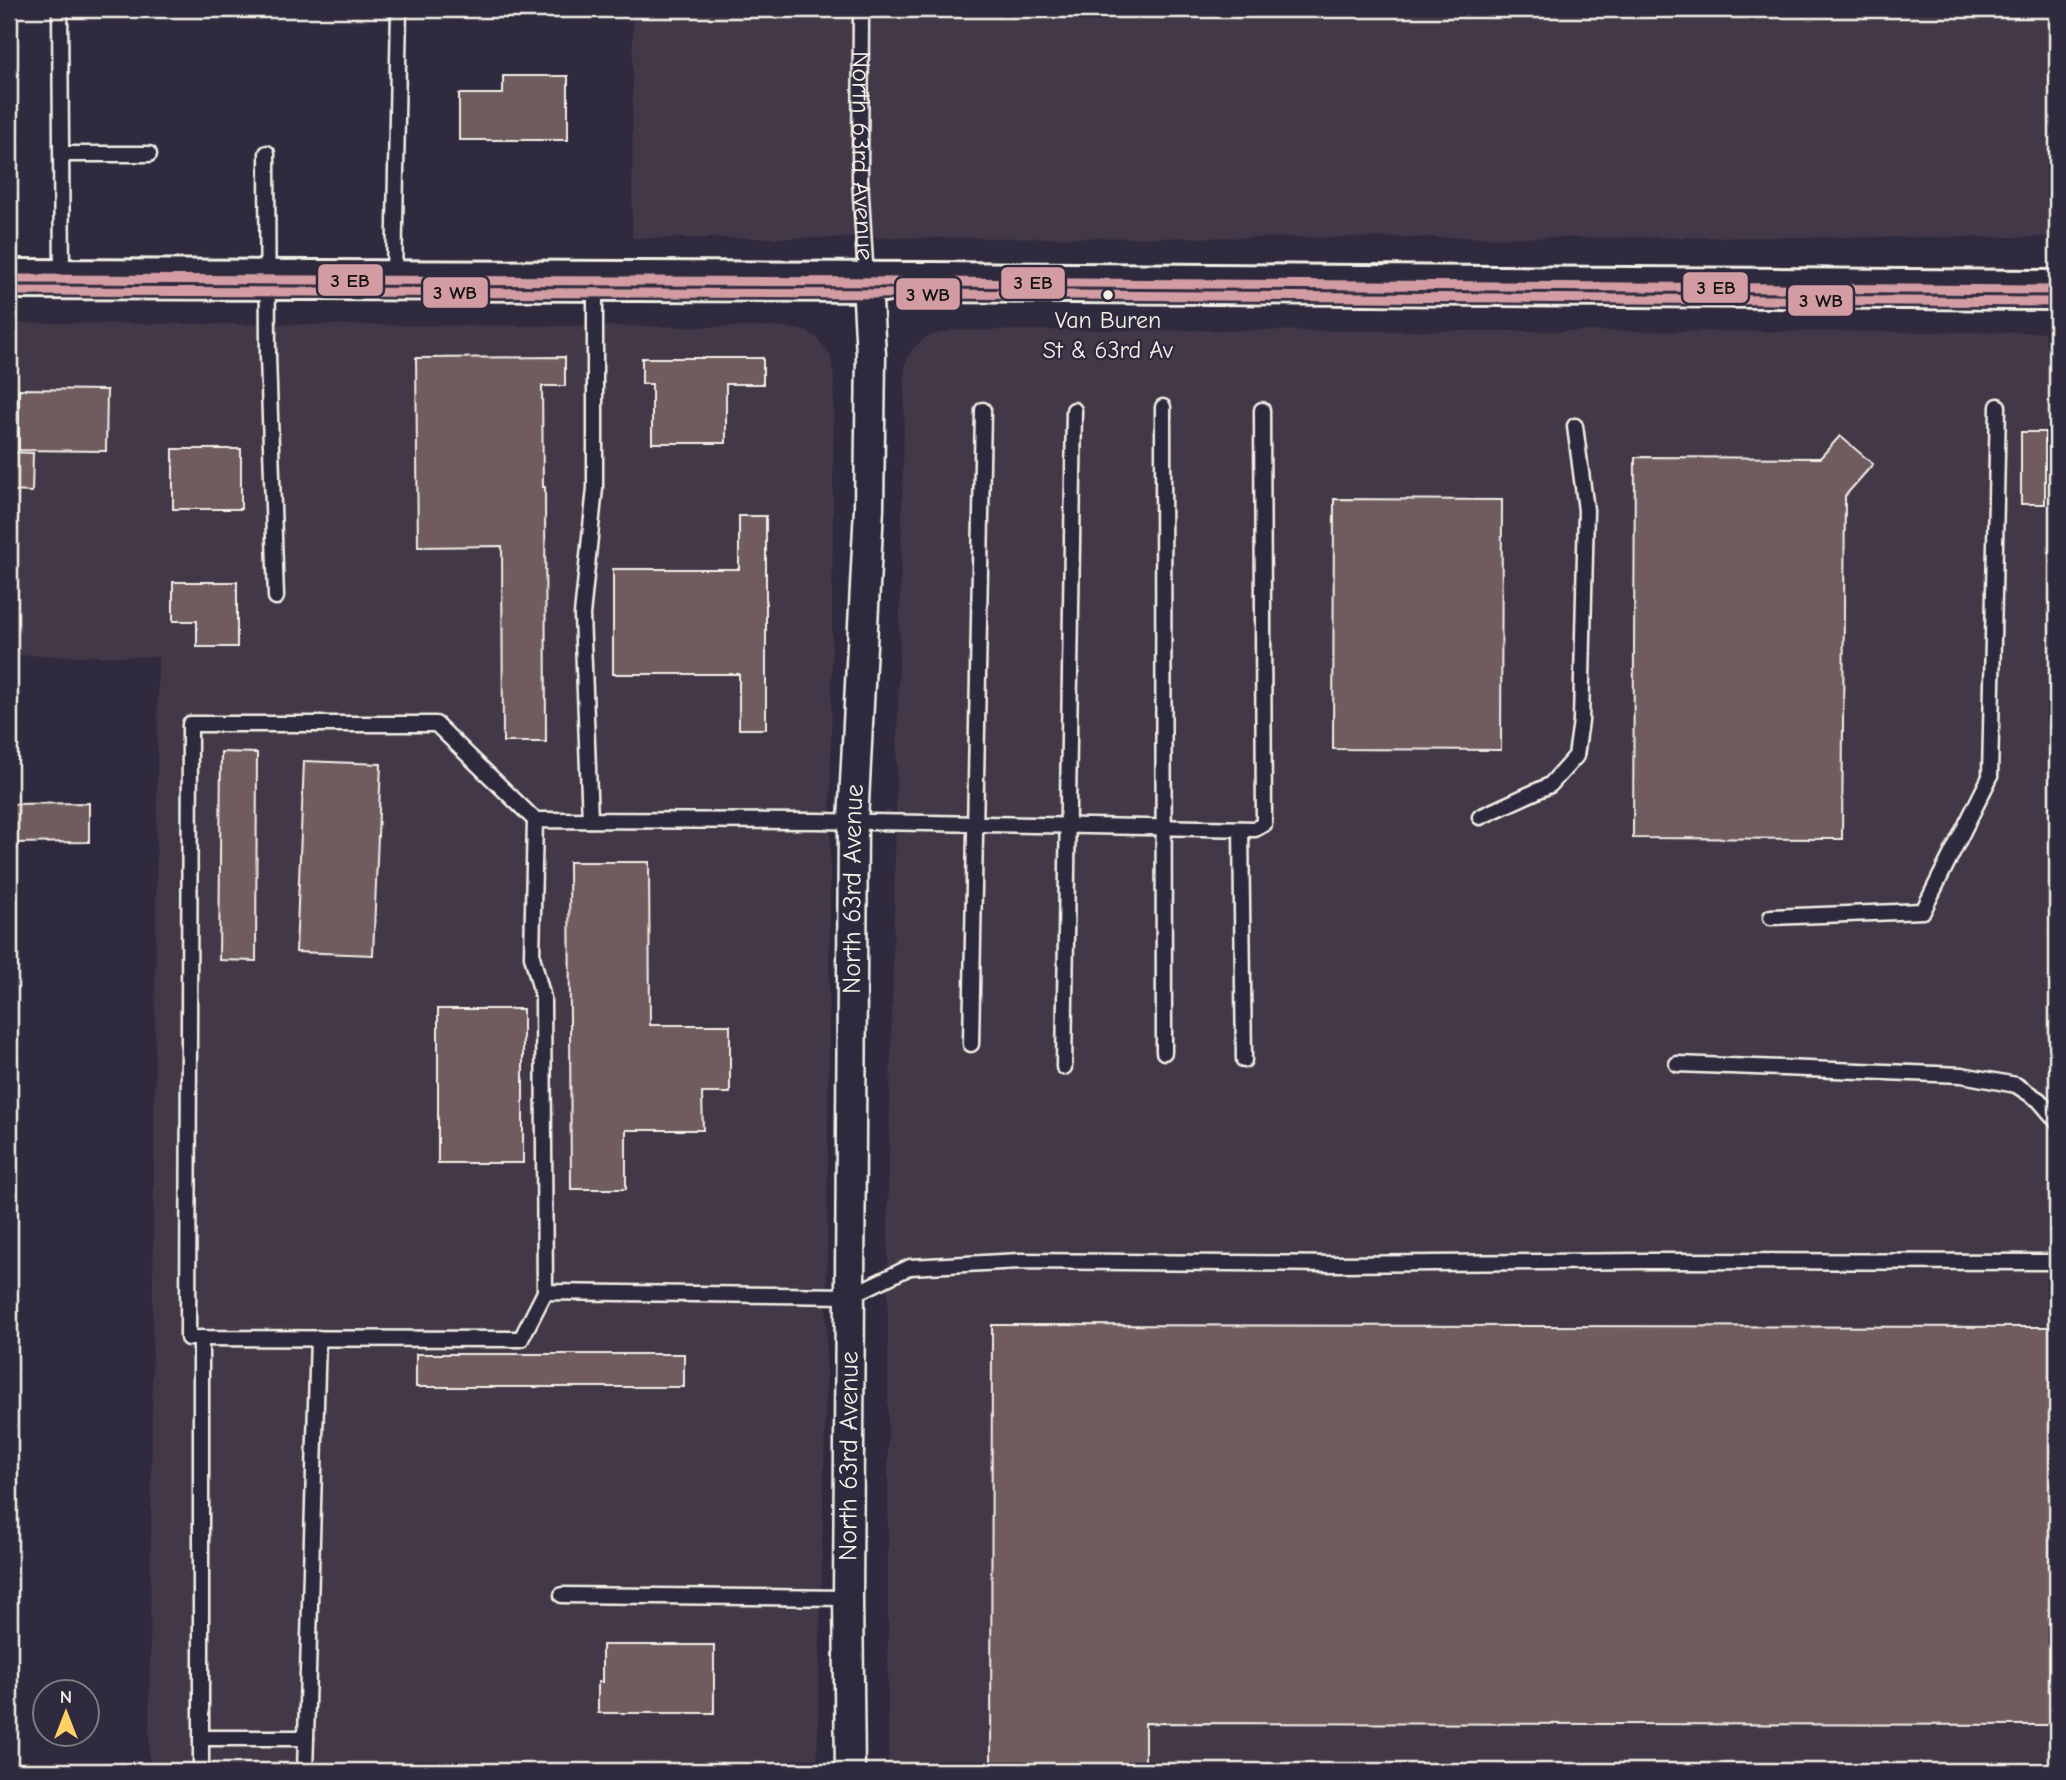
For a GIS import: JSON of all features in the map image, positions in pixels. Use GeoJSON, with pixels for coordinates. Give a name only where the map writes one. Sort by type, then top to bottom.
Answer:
{"type":"FeatureCollection","features":[{"type":"Feature","properties":{"kind":"main road"},"geometry":{"type":"LineString","coordinates":[[9,279],[2057,290]]}},
{"type":"Feature","properties":{"kind":"street","name":"North 63rd Avenue"},"geometry":{"type":"LineString","coordinates":[[850,1771],[848,1598],[853,822],[869,508],[871,355],[867,282]]}},
{"type":"Feature","properties":{"kind":"lane"},"geometry":{"type":"LineString","coordinates":[[60,9],[62,279]]}},
{"type":"Feature","properties":{"kind":"lane"},"geometry":{"type":"LineString","coordinates":[[394,281],[399,9]]}},
{"type":"Feature","properties":{"kind":"lane","name":"North 63rd Avenue"},"geometry":{"type":"LineString","coordinates":[[861,9],[860,178],[867,282]]}},
{"type":"Feature","properties":{"kind":"lane"},"geometry":{"type":"LineString","coordinates":[[267,153],[268,356],[276,597]]}},
{"type":"Feature","properties":{"kind":"lane"},"geometry":{"type":"LineString","coordinates":[[62,154],[149,154]]}},
{"type":"Feature","properties":{"kind":"lane"},"geometry":{"type":"LineString","coordinates":[[590,820],[582,615],[595,488],[595,281]]}},
{"type":"Feature","properties":{"kind":"lane"},"geometry":{"type":"LineString","coordinates":[[1771,917],[1923,911],[1990,777],[1998,406]]}},
{"type":"Feature","properties":{"kind":"lane"},"geometry":{"type":"LineString","coordinates":[[1163,407],[1164,1052]]}},
{"type":"Feature","properties":{"kind":"lane"},"geometry":{"type":"LineString","coordinates":[[971,1044],[983,410]]}},
{"type":"Feature","properties":{"kind":"lane"},"geometry":{"type":"LineString","coordinates":[[1065,1067],[1074,410]]}},
{"type":"Feature","properties":{"kind":"lane"},"geometry":{"type":"LineString","coordinates":[[535,820],[531,956],[543,998],[545,1292],[521,1339],[188,1338],[190,724],[436,724],[535,820],[1255,829],[1264,824],[1262,410]]}},
{"type":"Feature","properties":{"kind":"lane"},"geometry":{"type":"LineString","coordinates":[[1480,817],[1550,785],[1576,756],[1581,721],[1586,510],[1576,426]]}},
{"type":"Feature","properties":{"kind":"lane"},"geometry":{"type":"LineString","coordinates":[[1241,829],[1244,1060]]}},
{"type":"Feature","properties":{"kind":"lane"},"geometry":{"type":"LineString","coordinates":[[1677,1064],[1962,1074],[2016,1085],[2039,1100],[2057,1121]]}},
{"type":"Feature","properties":{"kind":"lane"},"geometry":{"type":"LineString","coordinates":[[545,1292],[850,1296],[910,1267],[1020,1261],[1337,1264],[1644,1261],[2057,1262]]}},
{"type":"Feature","properties":{"kind":"lane"},"geometry":{"type":"LineString","coordinates":[[201,1338],[201,1771]]}},
{"type":"Feature","properties":{"kind":"lane"},"geometry":{"type":"LineString","coordinates":[[306,1771],[318,1338]]}},
{"type":"Feature","properties":{"kind":"lane"},"geometry":{"type":"LineString","coordinates":[[562,1595],[848,1598]]}},
{"type":"Feature","properties":{"kind":"lane"},"geometry":{"type":"LineString","coordinates":[[201,1738],[306,1738]]}},
{"type":"Feature","properties":{"kind":"shaded area"},"geometry":{"type":"Polygon","coordinates":[[[633,9],[2057,9],[2057,237],[632,238],[633,9]]]}},
{"type":"Feature","properties":{"kind":"shaded area"},"geometry":{"type":"Polygon","coordinates":[[[9,323],[784,327],[806,331],[817,338],[830,354],[834,379],[826,1387],[817,1771],[149,1771],[158,657],[9,655],[9,323]]]}},
{"type":"Feature","properties":{"kind":"shaded area"},"geometry":{"type":"Polygon","coordinates":[[[953,330],[2057,332],[2057,1771],[888,1771],[888,1202],[905,364],[913,348],[928,336],[953,330]]]}},
{"type":"Feature","properties":{"kind":"building"},"geometry":{"type":"Polygon","coordinates":[[[503,76],[568,76],[568,140],[459,140],[459,94],[503,94],[503,76]]]}},
{"type":"Feature","properties":{"kind":"building"},"geometry":{"type":"Polygon","coordinates":[[[565,357],[565,386],[542,386],[546,742],[503,742],[502,546],[418,547],[416,358],[565,357]]]}},
{"type":"Feature","properties":{"kind":"building"},"geometry":{"type":"Polygon","coordinates":[[[642,358],[763,358],[763,384],[726,384],[726,443],[652,443],[652,384],[642,384],[642,358]]]}},
{"type":"Feature","properties":{"kind":"building"},"geometry":{"type":"Polygon","coordinates":[[[19,389],[107,390],[106,451],[19,450],[19,389]]]}},
{"type":"Feature","properties":{"kind":"building"},"geometry":{"type":"Polygon","coordinates":[[[2021,432],[2045,432],[2045,504],[2021,504],[2021,432]]]}},
{"type":"Feature","properties":{"kind":"building"},"geometry":{"type":"Polygon","coordinates":[[[1840,436],[1873,464],[1845,496],[1842,839],[1633,838],[1635,457],[1820,458],[1840,436]]]}},
{"type":"Feature","properties":{"kind":"building"},"geometry":{"type":"Polygon","coordinates":[[[173,449],[241,449],[241,509],[173,509],[173,449]]]}},
{"type":"Feature","properties":{"kind":"building"},"geometry":{"type":"Polygon","coordinates":[[[9,452],[33,453],[32,492],[9,491],[9,452]]]}},
{"type":"Feature","properties":{"kind":"building"},"geometry":{"type":"Polygon","coordinates":[[[1334,499],[1502,500],[1501,750],[1333,749],[1334,499]]]}},
{"type":"Feature","properties":{"kind":"building"},"geometry":{"type":"Polygon","coordinates":[[[739,516],[766,516],[766,729],[739,729],[739,674],[613,674],[613,569],[739,569],[739,516]]]}},
{"type":"Feature","properties":{"kind":"building"},"geometry":{"type":"Polygon","coordinates":[[[173,582],[237,582],[237,647],[197,647],[197,621],[173,621],[173,582]]]}},
{"type":"Feature","properties":{"kind":"building"},"geometry":{"type":"Polygon","coordinates":[[[221,752],[257,753],[256,961],[219,960],[221,752]]]}},
{"type":"Feature","properties":{"kind":"building"},"geometry":{"type":"Polygon","coordinates":[[[304,761],[381,764],[373,955],[296,952],[304,761]]]}},
{"type":"Feature","properties":{"kind":"building"},"geometry":{"type":"Polygon","coordinates":[[[89,803],[89,842],[9,843],[9,804],[89,803]]]}},
{"type":"Feature","properties":{"kind":"building"},"geometry":{"type":"Polygon","coordinates":[[[569,862],[649,862],[650,1025],[730,1025],[730,1093],[702,1093],[703,1130],[626,1130],[626,1189],[571,1189],[569,862]]]}},
{"type":"Feature","properties":{"kind":"building"},"geometry":{"type":"Polygon","coordinates":[[[438,1009],[523,1009],[523,1163],[438,1163],[438,1009]]]}},
{"type":"Feature","properties":{"kind":"building"},"geometry":{"type":"Polygon","coordinates":[[[992,1325],[2057,1327],[2057,1725],[1145,1723],[1145,1771],[991,1771],[992,1325]]]}},
{"type":"Feature","properties":{"kind":"building"},"geometry":{"type":"Polygon","coordinates":[[[416,1354],[684,1354],[684,1387],[416,1387],[416,1354]]]}},
{"type":"Feature","properties":{"kind":"building"},"geometry":{"type":"Polygon","coordinates":[[[602,1645],[714,1645],[714,1713],[598,1713],[598,1682],[602,1682],[602,1645]]]}},
{"type":"Feature","properties":{"kind":"transit line"},"geometry":{"type":"LineString","coordinates":[[9,279],[2057,290]]}},
{"type":"Feature","properties":{"kind":"transit line"},"geometry":{"type":"LineString","coordinates":[[9,291],[2057,302]]}},
{"type":"Feature","properties":{"kind":"place","name":"Van Buren St & 63rd Av"},"geometry":{"type":"Point","coordinates":[1108,295]}}]}
